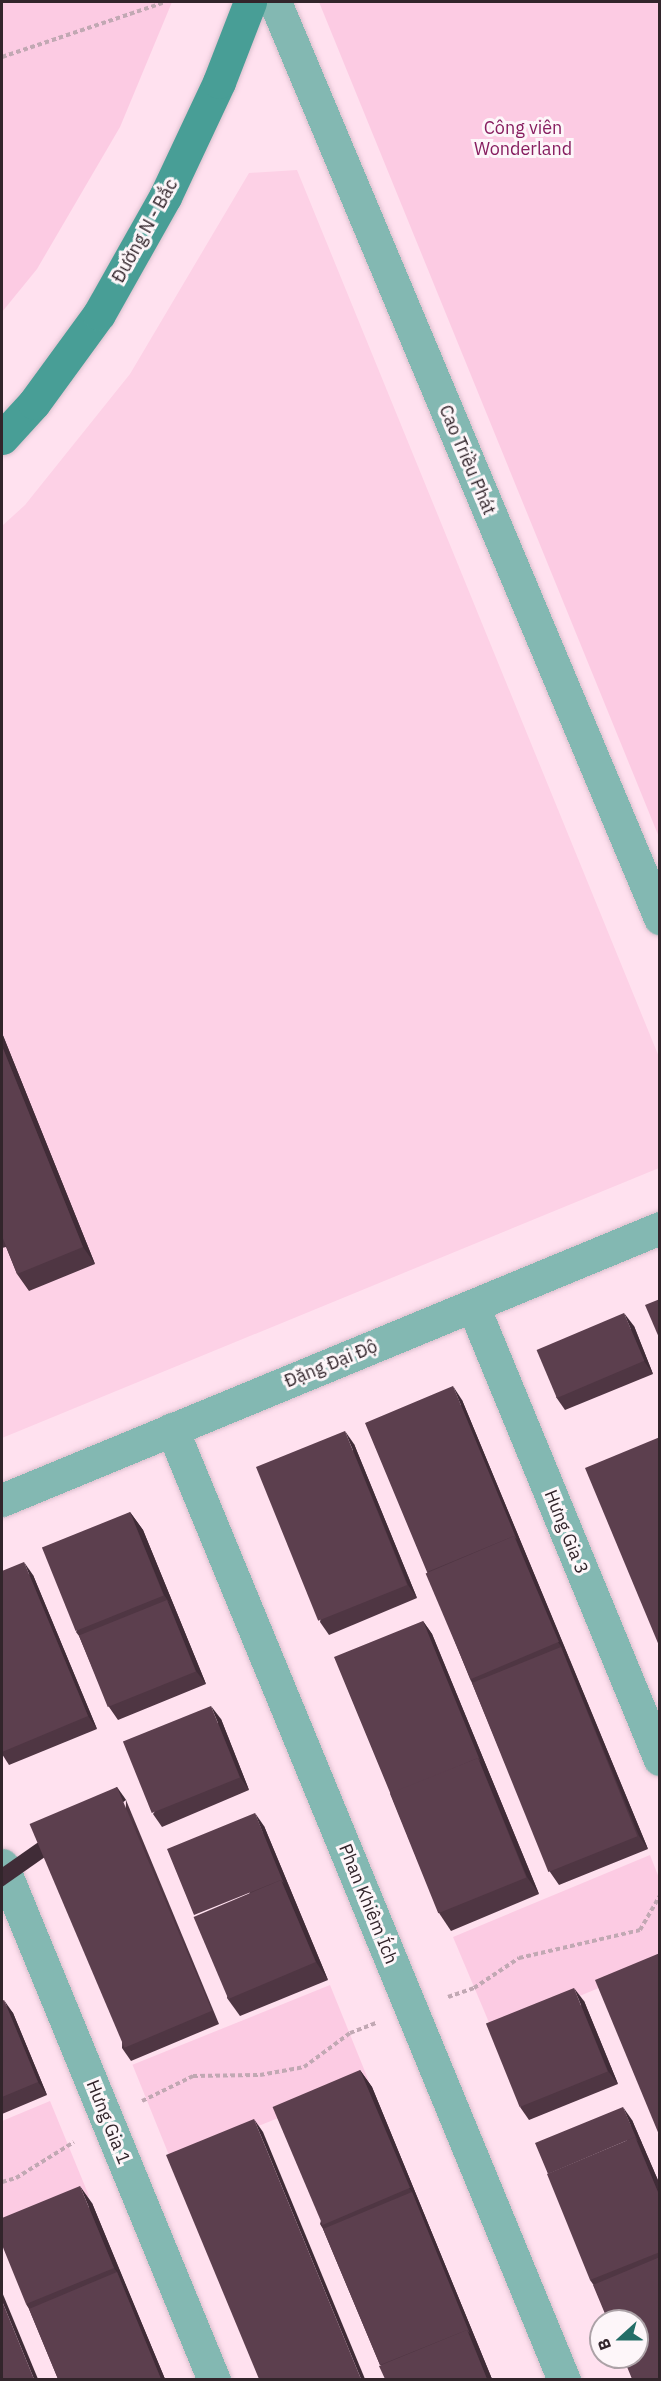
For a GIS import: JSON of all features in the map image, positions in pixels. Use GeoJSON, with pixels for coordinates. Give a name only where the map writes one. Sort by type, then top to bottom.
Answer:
{"type":"FeatureCollection","features":[{"type":"Feature","properties":{"kind":"street","name":"Đường N - Bắc"},"geometry":{"type":"LineString","coordinates":[[2,438],[34,403],[105,304],[165,197],[219,82],[250,2]]}},
{"type":"Feature","properties":{"kind":"street","name":"Cao Triều Phát"},"geometry":{"type":"LineString","coordinates":[[275,2],[660,918]]}},
{"type":"Feature","properties":{"kind":"street","name":"Đặng Đại Độ"},"geometry":{"type":"LineString","coordinates":[[2,1500],[660,1228]]}},
{"type":"Feature","properties":{"kind":"street","name":"Hưng Gia 3"},"geometry":{"type":"LineString","coordinates":[[473,1306],[660,1759]]}},
{"type":"Feature","properties":{"kind":"street","name":"Phan Khiêm Ích"},"geometry":{"type":"LineString","coordinates":[[172,1429],[564,2379]]}},
{"type":"Feature","properties":{"kind":"street","name":"Hưng Gia 1"},"geometry":{"type":"LineString","coordinates":[[2,1865],[214,2379]]}},
{"type":"Feature","properties":{"kind":"path"},"geometry":{"type":"LineString","coordinates":[[2,57],[165,2]]}},
{"type":"Feature","properties":{"kind":"path"},"geometry":{"type":"LineString","coordinates":[[2,2182],[15,2178],[108,2122],[193,2076],[260,2075],[304,2067],[350,2033],[474,1988],[519,1958],[640,1930],[660,1896]]}},
{"type":"Feature","properties":{"kind":"shaded area"},"geometry":{"type":"Polygon","coordinates":[[[297,170],[659,1057],[659,1168],[2,1438],[2,526],[25,505],[130,374],[249,173],[297,170]]]}},
{"type":"Feature","properties":{"kind":"green space"},"geometry":{"type":"Polygon","coordinates":[[[2,2],[172,2],[120,127],[37,269],[2,312],[2,2]]]}},
{"type":"Feature","properties":{"kind":"green space","name":"Công viên Wonderland"},"geometry":{"type":"Polygon","coordinates":[[[319,2],[659,2],[659,837],[319,2]]]}},
{"type":"Feature","properties":{"kind":"green space"},"geometry":{"type":"Polygon","coordinates":[[[650,1855],[659,1878],[659,1963],[493,2032],[453,1937],[650,1855]]]}},
{"type":"Feature","properties":{"kind":"green space"},"geometry":{"type":"Polygon","coordinates":[[[330,1985],[369,2081],[171,2161],[133,2065],[330,1985]]]}},
{"type":"Feature","properties":{"kind":"green space"},"geometry":{"type":"Polygon","coordinates":[[[50,2101],[89,2196],[2,2233],[2,2121],[50,2101]]]}},
{"type":"Feature","properties":{"kind":"building"},"geometry":{"type":"Polygon","coordinates":[[[2,1046],[83,1247],[17,1274],[2,1236],[2,1046]]]}},
{"type":"Feature","properties":{"kind":"building"},"geometry":{"type":"Polygon","coordinates":[[[660,1299],[660,1340],[645,1305],[660,1299]]]}},
{"type":"Feature","properties":{"kind":"building"},"geometry":{"type":"Polygon","coordinates":[[[624,1313],[644,1361],[557,1398],[537,1350],[624,1313]]]}},
{"type":"Feature","properties":{"kind":"building"},"geometry":{"type":"Polygon","coordinates":[[[453,1386],[517,1540],[514,1536],[427,1572],[365,1423],[453,1386]]]}},
{"type":"Feature","properties":{"kind":"building"},"geometry":{"type":"Polygon","coordinates":[[[345,1431],[407,1585],[318,1621],[256,1467],[345,1431]]]}},
{"type":"Feature","properties":{"kind":"building"},"geometry":{"type":"Polygon","coordinates":[[[660,1437],[660,1648],[585,1468],[660,1437]]]}},
{"type":"Feature","properties":{"kind":"building"},"geometry":{"type":"Polygon","coordinates":[[[130,1512],[164,1595],[76,1631],[42,1548],[130,1512]]]}},
{"type":"Feature","properties":{"kind":"building"},"geometry":{"type":"Polygon","coordinates":[[[514,1536],[559,1642],[471,1679],[426,1574],[514,1536]]]}},
{"type":"Feature","properties":{"kind":"building"},"geometry":{"type":"Polygon","coordinates":[[[24,1562],[88,1716],[2,1752],[2,1571],[24,1562]]]}},
{"type":"Feature","properties":{"kind":"building"},"geometry":{"type":"Polygon","coordinates":[[[167,1600],[196,1671],[108,1707],[79,1636],[167,1600]]]}},
{"type":"Feature","properties":{"kind":"building"},"geometry":{"type":"Polygon","coordinates":[[[423,1621],[481,1763],[478,1758],[391,1795],[334,1657],[423,1621]]]}},
{"type":"Feature","properties":{"kind":"building"},"geometry":{"type":"Polygon","coordinates":[[[561,1647],[637,1836],[548,1872],[472,1683],[561,1647]]]}},
{"type":"Feature","properties":{"kind":"building"},"geometry":{"type":"Polygon","coordinates":[[[211,1706],[240,1777],[152,1813],[123,1742],[211,1706]]]}},
{"type":"Feature","properties":{"kind":"building"},"geometry":{"type":"Polygon","coordinates":[[[478,1758],[526,1878],[438,1913],[390,1794],[478,1758]]]}},
{"type":"Feature","properties":{"kind":"building"},"geometry":{"type":"Polygon","coordinates":[[[117,1787],[212,2011],[124,2048],[30,1824],[117,1787]]]}},
{"type":"Feature","properties":{"kind":"building"},"geometry":{"type":"Polygon","coordinates":[[[255,1813],[284,1884],[281,1880],[194,1915],[167,1849],[255,1813]]]}},
{"type":"Feature","properties":{"kind":"building"},"geometry":{"type":"Polygon","coordinates":[[[281,1880],[316,1962],[228,1999],[194,1917],[281,1880]]]}},
{"type":"Feature","properties":{"kind":"building"},"geometry":{"type":"Polygon","coordinates":[[[660,1953],[660,2137],[595,1980],[660,1953]]]}},
{"type":"Feature","properties":{"kind":"building"},"geometry":{"type":"Polygon","coordinates":[[[574,1988],[608,2071],[520,2107],[486,2024],[574,1988]]]}},
{"type":"Feature","properties":{"kind":"building"},"geometry":{"type":"Polygon","coordinates":[[[4,2000],[38,2082],[2,2097],[2,2001],[4,2000]]]}},
{"type":"Feature","properties":{"kind":"building"},"geometry":{"type":"Polygon","coordinates":[[[360,2070],[410,2188],[323,2225],[273,2107],[360,2070]]]}},
{"type":"Feature","properties":{"kind":"building"},"geometry":{"type":"Polygon","coordinates":[[[623,2107],[638,2142],[635,2137],[548,2174],[535,2143],[623,2107]]]}},
{"type":"Feature","properties":{"kind":"building"},"geometry":{"type":"Polygon","coordinates":[[[254,2119],[361,2379],[259,2379],[166,2155],[254,2119]]]}},
{"type":"Feature","properties":{"kind":"building"},"geometry":{"type":"Polygon","coordinates":[[[635,2137],[660,2197],[660,2252],[590,2280],[547,2174],[635,2137]]]}},
{"type":"Feature","properties":{"kind":"building"},"geometry":{"type":"Polygon","coordinates":[[[80,2186],[114,2268],[26,2304],[2,2245],[2,2218],[80,2186]]]}},
{"type":"Feature","properties":{"kind":"building"},"geometry":{"type":"Polygon","coordinates":[[[412,2192],[470,2334],[467,2330],[380,2365],[323,2229],[412,2192]]]}},
{"type":"Feature","properties":{"kind":"building"},"geometry":{"type":"Polygon","coordinates":[[[660,2257],[660,2379],[632,2379],[628,2369],[649,2369],[649,2309],[603,2309],[593,2285],[660,2257]]]}},
{"type":"Feature","properties":{"kind":"building"},"geometry":{"type":"Polygon","coordinates":[[[117,2272],[161,2379],[58,2379],[29,2309],[117,2272]]]}},
{"type":"Feature","properties":{"kind":"building"},"geometry":{"type":"Polygon","coordinates":[[[2,2301],[34,2379],[2,2379],[2,2301]]]}},
{"type":"Feature","properties":{"kind":"building"},"geometry":{"type":"Polygon","coordinates":[[[467,2330],[487,2379],[385,2379],[379,2366],[467,2330]]]}}]}
